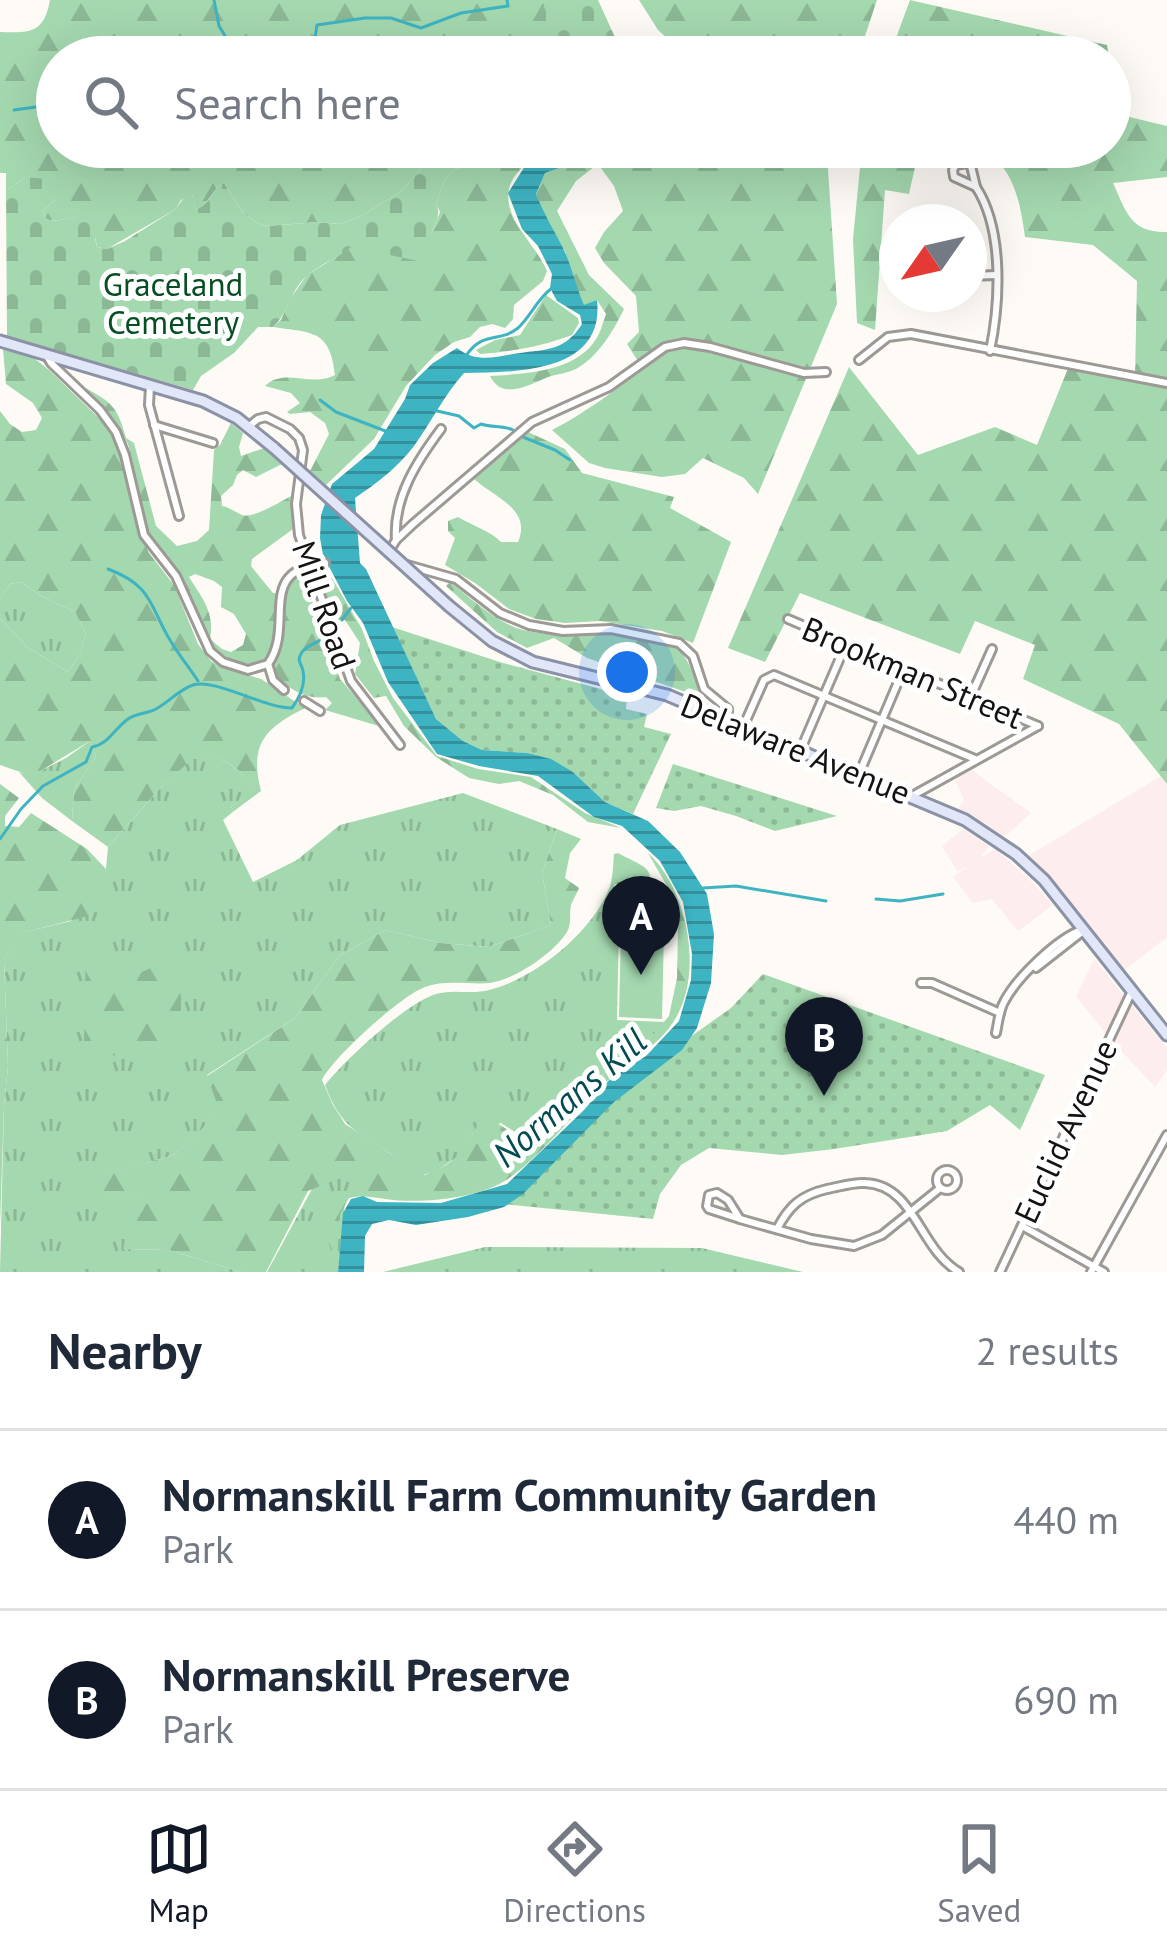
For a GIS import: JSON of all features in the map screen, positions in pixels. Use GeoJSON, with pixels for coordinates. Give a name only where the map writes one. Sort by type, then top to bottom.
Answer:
{"type":"FeatureCollection","features":[{"type":"Feature","properties":{"kind":"main road","name":"Delaware Avenue"},"geometry":{"type":"LineString","coordinates":[[0,340],[210,404],[274,448],[482,634],[533,662],[651,690],[965,820],[1016,854],[1044,880],[1167,1035]]}},
{"type":"Feature","properties":{"kind":"street"},"geometry":{"type":"LineString","coordinates":[[954,168],[954,178],[976,187]]}},
{"type":"Feature","properties":{"kind":"street"},"geometry":{"type":"LineString","coordinates":[[971,168],[994,234],[997,319],[990,351]]}},
{"type":"Feature","properties":{"kind":"street"},"geometry":{"type":"LineString","coordinates":[[987,275],[996,275]]}},
{"type":"Feature","properties":{"kind":"street"},"geometry":{"type":"LineString","coordinates":[[859,360],[888,337],[901,334],[1167,383]]}},
{"type":"Feature","properties":{"kind":"street"},"geometry":{"type":"LineString","coordinates":[[728,719],[727,708],[702,685],[693,656],[682,644],[611,629],[568,631],[529,625],[500,613],[448,576],[401,563],[391,557],[390,549],[532,422],[609,387],[665,347],[684,343],[710,347],[804,373],[826,373]]}},
{"type":"Feature","properties":{"kind":"street"},"geometry":{"type":"LineString","coordinates":[[47,354],[116,432],[144,535],[176,576],[210,651],[223,662],[255,670],[268,664],[280,643],[280,591],[295,572],[325,562]]}},
{"type":"Feature","properties":{"kind":"street"},"geometry":{"type":"LineString","coordinates":[[150,386],[148,400],[179,516]]}},
{"type":"Feature","properties":{"kind":"street","name":"Mill Road"},"geometry":{"type":"LineString","coordinates":[[248,427],[266,417],[290,429],[302,444],[296,518],[309,564],[350,681],[400,745]]}},
{"type":"Feature","properties":{"kind":"street"},"geometry":{"type":"LineString","coordinates":[[154,425],[213,443]]}},
{"type":"Feature","properties":{"kind":"street"},"geometry":{"type":"LineString","coordinates":[[396,540],[406,482],[441,429]]}},
{"type":"Feature","properties":{"kind":"street","name":"Brookman Street"},"geometry":{"type":"LineString","coordinates":[[788,619],[1038,726],[975,760]]}},
{"type":"Feature","properties":{"kind":"street"},"geometry":{"type":"LineString","coordinates":[[801,749],[846,644]]}},
{"type":"Feature","properties":{"kind":"street"},"geometry":{"type":"LineString","coordinates":[[971,695],[992,649]]}},
{"type":"Feature","properties":{"kind":"street","name":"Mill Road"},"geometry":{"type":"LineString","coordinates":[[268,664],[273,680],[284,690]]}},
{"type":"Feature","properties":{"kind":"street"},"geometry":{"type":"LineString","coordinates":[[859,773],[904,668]]}},
{"type":"Feature","properties":{"kind":"street"},"geometry":{"type":"LineString","coordinates":[[744,725],[764,680],[774,675],[975,760]]}},
{"type":"Feature","properties":{"kind":"street","name":"Mill Road"},"geometry":{"type":"LineString","coordinates":[[304,701],[320,712]]}},
{"type":"Feature","properties":{"kind":"street"},"geometry":{"type":"LineString","coordinates":[[912,796],[975,760]]}},
{"type":"Feature","properties":{"kind":"street"},"geometry":{"type":"LineString","coordinates":[[996,1034],[1009,994],[1053,948],[1084,929]]}},
{"type":"Feature","properties":{"kind":"street"},"geometry":{"type":"LineString","coordinates":[[921,983],[932,983],[1000,1013]]}},
{"type":"Feature","properties":{"kind":"street","name":"Euclid Avenue"},"geometry":{"type":"LineString","coordinates":[[1000,1272],[1132,991]]}},
{"type":"Feature","properties":{"kind":"street"},"geometry":{"type":"LineString","coordinates":[[1093,1269],[1167,1135]]}},
{"type":"Feature","properties":{"kind":"street"},"geometry":{"type":"LineString","coordinates":[[777,1229],[791,1206],[805,1195],[858,1183],[886,1188],[902,1198],[940,1258],[959,1272]]}},
{"type":"Feature","properties":{"kind":"street"},"geometry":{"type":"LineString","coordinates":[[740,1219],[722,1195],[709,1196],[709,1210],[740,1219],[777,1229],[854,1246],[874,1240],[938,1189]]}},
{"type":"Feature","properties":{"kind":"street"},"geometry":{"type":"LineString","coordinates":[[1022,1226],[1104,1272]]}},
{"type":"Feature","properties":{"kind":"shaded area"},"geometry":{"type":"Polygon","coordinates":[[[970,769],[1031,813],[1004,837],[958,809],[964,800],[955,780],[970,769]]]}},
{"type":"Feature","properties":{"kind":"shaded area"},"geometry":{"type":"Polygon","coordinates":[[[1161,776],[1167,784],[1167,937],[1124,970],[1061,889],[1028,856],[1161,776]]]}},
{"type":"Feature","properties":{"kind":"shaded area"},"geometry":{"type":"Polygon","coordinates":[[[963,829],[989,846],[980,858],[995,849],[1053,905],[1018,931],[992,899],[973,903],[953,877],[969,866],[957,871],[942,846],[963,829]]]}},
{"type":"Feature","properties":{"kind":"shaded area"},"geometry":{"type":"Polygon","coordinates":[[[1094,959],[1167,1048],[1167,1070],[1155,1087],[1076,996],[1094,959]]]}},
{"type":"Feature","properties":{"kind":"green space"},"geometry":{"type":"Polygon","coordinates":[[[50,0],[546,0],[534,36],[36,36],[36,168],[421,168],[402,191],[340,224],[267,226],[243,213],[224,183],[196,211],[192,194],[176,209],[107,249],[97,247],[91,216],[46,219],[43,211],[56,199],[25,177],[6,191],[6,173],[0,173],[0,32],[34,29],[44,19],[50,0]]]}},
{"type":"Feature","properties":{"kind":"green space"},"geometry":{"type":"Polygon","coordinates":[[[546,0],[598,0],[614,36],[533,36],[546,0]]]}},
{"type":"Feature","properties":{"kind":"green space"},"geometry":{"type":"Polygon","coordinates":[[[639,0],[877,0],[865,36],[665,36],[639,0]]]}},
{"type":"Feature","properties":{"kind":"green space"},"geometry":{"type":"Polygon","coordinates":[[[910,0],[1068,36],[897,36],[910,0]]]}},
{"type":"Feature","properties":{"kind":"green space"},"geometry":{"type":"Polygon","coordinates":[[[1131,117],[1167,126],[1167,177],[1113,183],[1137,224],[1167,232],[1167,784],[1119,724],[1023,679],[1035,645],[975,621],[960,654],[800,593],[765,662],[728,648],[849,367],[918,455],[995,427],[1037,445],[1069,366],[1135,377],[1137,281],[1093,245],[1025,237],[1003,168],[1131,168],[1131,117]]]}},
{"type":"Feature","properties":{"kind":"green space","name":"Graceland Cemetery"},"geometry":{"type":"Polygon","coordinates":[[[421,168],[460,168],[445,180],[436,204],[432,245],[423,262],[352,247],[305,277],[273,327],[258,327],[234,353],[201,376],[193,390],[7,336],[6,191],[25,177],[46,179],[57,192],[43,211],[46,219],[91,215],[98,226],[97,247],[107,249],[176,209],[188,192],[196,210],[224,183],[243,213],[267,226],[340,224],[402,191],[421,168]]]}},
{"type":"Feature","properties":{"kind":"green space"},"geometry":{"type":"Polygon","coordinates":[[[522,168],[513,179],[508,201],[547,271],[543,281],[514,305],[513,319],[505,328],[480,327],[435,355],[406,386],[374,439],[326,485],[310,471],[329,434],[325,423],[310,412],[290,414],[287,412],[300,403],[291,393],[265,386],[281,378],[317,380],[335,375],[329,349],[317,336],[273,327],[307,275],[352,247],[430,237],[440,212],[436,204],[454,170],[522,168]]]}},
{"type":"Feature","properties":{"kind":"green space"},"geometry":{"type":"Polygon","coordinates":[[[593,168],[576,181],[557,211],[589,275],[624,309],[584,364],[516,389],[501,388],[490,376],[532,372],[574,360],[598,336],[606,314],[597,300],[584,306],[565,251],[549,228],[536,194],[545,173],[593,168]]]}},
{"type":"Feature","properties":{"kind":"green space"},"geometry":{"type":"Polygon","coordinates":[[[601,168],[828,168],[837,304],[758,494],[744,478],[703,458],[685,474],[662,477],[605,468],[589,463],[552,430],[643,369],[627,344],[639,332],[636,296],[595,248],[623,211],[601,168]]]}},
{"type":"Feature","properties":{"kind":"green space"},"geometry":{"type":"Polygon","coordinates":[[[860,168],[915,168],[909,194],[885,190],[884,204],[879,204],[875,330],[857,323],[853,239],[860,168]]]}},
{"type":"Feature","properties":{"kind":"green space"},"geometry":{"type":"Polygon","coordinates":[[[546,295],[578,318],[572,335],[515,350],[480,354],[476,350],[520,335],[546,295]]]}},
{"type":"Feature","properties":{"kind":"green space"},"geometry":{"type":"Polygon","coordinates":[[[3,349],[34,358],[49,370],[101,420],[117,443],[139,530],[149,553],[174,585],[198,644],[211,661],[261,679],[305,708],[264,739],[257,761],[261,791],[234,811],[231,807],[254,791],[249,783],[223,761],[197,755],[161,787],[108,847],[72,821],[74,789],[96,757],[90,741],[32,776],[0,765],[0,618],[27,647],[68,672],[86,634],[75,612],[21,582],[10,584],[0,599],[0,411],[22,432],[36,430],[42,418],[33,403],[6,384],[3,349]]]}},
{"type":"Feature","properties":{"kind":"green space"},"geometry":{"type":"Polygon","coordinates":[[[82,386],[116,411],[126,438],[134,443],[156,526],[177,546],[197,541],[209,530],[214,450],[231,423],[243,433],[241,456],[264,448],[282,464],[256,477],[243,470],[221,496],[222,506],[247,516],[291,496],[293,529],[252,559],[251,566],[273,593],[284,594],[302,573],[340,679],[382,727],[325,710],[332,703],[326,697],[292,689],[275,676],[267,658],[253,665],[229,659],[214,648],[182,579],[150,538],[128,444],[82,386]],[[195,574],[189,577],[209,613],[210,639],[231,652],[243,645],[246,634],[234,614],[221,607],[222,587],[195,574]]]}},
{"type":"Feature","properties":{"kind":"green space"},"geometry":{"type":"Polygon","coordinates":[[[528,432],[565,449],[582,473],[674,497],[670,508],[731,542],[693,643],[662,631],[600,621],[536,619],[509,609],[445,565],[455,538],[448,531],[448,521],[458,517],[501,542],[518,542],[521,531],[516,513],[474,479],[528,432]]]}},
{"type":"Feature","properties":{"kind":"green space"},"geometry":{"type":"Polygon","coordinates":[[[326,568],[362,629],[393,698],[437,756],[478,769],[531,777],[585,813],[621,828],[588,822],[553,795],[519,781],[499,784],[469,778],[436,757],[404,726],[386,696],[374,698],[355,674],[360,643],[345,620],[333,615],[316,569],[326,568]]]}},
{"type":"Feature","properties":{"kind":"green space"},"geometry":{"type":"Polygon","coordinates":[[[21,582],[75,612],[86,634],[68,672],[27,647],[0,618],[0,599],[10,584],[21,582]]]}},
{"type":"Feature","properties":{"kind":"green space"},"geometry":{"type":"Polygon","coordinates":[[[450,582],[492,615],[520,629],[662,642],[686,659],[703,698],[587,658],[554,638],[527,648],[497,632],[446,586],[450,582]]]}},
{"type":"Feature","properties":{"kind":"green space"},"geometry":{"type":"Polygon","coordinates":[[[392,627],[627,696],[626,709],[647,714],[644,727],[671,734],[633,814],[605,802],[573,772],[527,753],[482,750],[463,741],[436,719],[392,627]]]}},
{"type":"Feature","properties":{"kind":"green space"},"geometry":{"type":"Polygon","coordinates":[[[90,741],[96,757],[74,789],[72,821],[19,772],[32,775],[90,741]]]}},
{"type":"Feature","properties":{"kind":"green space"},"geometry":{"type":"Polygon","coordinates":[[[197,754],[231,765],[255,791],[231,807],[234,811],[223,820],[253,882],[297,860],[340,825],[463,793],[557,829],[542,873],[551,925],[489,947],[441,943],[385,930],[339,956],[295,1018],[207,1075],[221,1112],[174,1155],[76,1183],[140,1200],[124,1249],[169,1250],[241,1272],[0,1272],[8,1067],[4,960],[21,933],[71,921],[106,869],[108,847],[197,754]]]}},
{"type":"Feature","properties":{"kind":"green space"},"geometry":{"type":"Polygon","coordinates":[[[673,764],[837,816],[775,831],[701,806],[674,811],[656,808],[673,764]]]}},
{"type":"Feature","properties":{"kind":"green space"},"geometry":{"type":"Polygon","coordinates":[[[0,784],[19,798],[5,816],[5,826],[19,827],[31,813],[87,849],[106,869],[88,916],[22,933],[4,960],[8,1067],[0,1226],[0,784]]]}},
{"type":"Feature","properties":{"kind":"green space"},"geometry":{"type":"Polygon","coordinates":[[[557,829],[581,839],[570,853],[565,878],[579,888],[571,905],[569,929],[561,940],[533,964],[500,981],[441,983],[414,992],[353,1043],[322,1080],[345,1124],[394,1156],[308,1191],[266,1272],[241,1272],[169,1250],[123,1249],[139,1200],[73,1183],[174,1155],[220,1112],[207,1076],[295,1018],[339,956],[385,930],[441,943],[489,947],[551,925],[542,873],[557,829]]]}},
{"type":"Feature","properties":{"kind":"green space"},"geometry":{"type":"Polygon","coordinates":[[[618,853],[647,870],[650,880],[644,898],[615,884],[603,922],[619,926],[617,1020],[665,1022],[645,1044],[578,1092],[530,1142],[501,1123],[473,1133],[463,1153],[435,1172],[346,1192],[338,1272],[267,1272],[312,1189],[393,1155],[344,1120],[325,1085],[375,1035],[420,1001],[440,993],[482,991],[506,984],[559,952],[600,907],[618,853]]]}},
{"type":"Feature","properties":{"kind":"green space"},"geometry":{"type":"Polygon","coordinates":[[[648,853],[673,887],[690,953],[685,997],[669,1028],[503,1182],[446,1199],[349,1198],[340,1214],[336,1272],[324,1272],[332,1249],[322,1227],[340,1199],[365,1174],[394,1163],[425,1175],[438,1170],[461,1152],[483,1116],[530,1142],[578,1092],[645,1044],[669,1016],[677,978],[675,900],[648,853]]]}},
{"type":"Feature","properties":{"kind":"green space"},"geometry":{"type":"Polygon","coordinates":[[[621,930],[664,932],[662,1019],[619,1017],[621,930]]]}},
{"type":"Feature","properties":{"kind":"green space"},"geometry":{"type":"Polygon","coordinates":[[[172,959],[180,987],[180,1035],[165,1050],[147,1055],[89,1051],[84,1041],[86,965],[113,963],[137,974],[172,959]]]}},
{"type":"Feature","properties":{"kind":"green space"},"geometry":{"type":"Polygon","coordinates":[[[763,974],[1045,1075],[1020,1130],[990,1105],[947,1131],[834,1149],[782,1155],[709,1148],[681,1165],[660,1194],[653,1219],[492,1203],[638,1074],[731,1008],[763,974]]]}},
{"type":"Feature","properties":{"kind":"green space"},"geometry":{"type":"Polygon","coordinates":[[[485,1247],[702,1248],[803,1272],[383,1272],[485,1247]]]}},
{"type":"Feature","properties":{"kind":"water"},"geometry":{"type":"Polygon","coordinates":[[[524,168],[559,168],[545,173],[536,194],[566,254],[584,305],[597,300],[596,324],[587,342],[553,364],[464,373],[407,454],[355,498],[360,563],[436,719],[482,750],[551,759],[605,802],[648,821],[680,852],[707,894],[714,934],[711,983],[697,1028],[682,1050],[614,1102],[523,1194],[504,1207],[468,1217],[416,1225],[389,1220],[372,1224],[365,1236],[364,1272],[338,1272],[343,1213],[351,1199],[441,1203],[507,1184],[610,1079],[646,1056],[679,1021],[691,980],[692,954],[683,902],[660,861],[622,826],[594,817],[538,776],[437,754],[388,682],[363,623],[323,555],[321,515],[332,484],[374,449],[410,385],[433,363],[457,348],[484,358],[552,348],[568,340],[582,324],[580,315],[557,301],[550,288],[552,274],[538,246],[522,229],[508,193],[524,168]]]}},
{"type":"Feature","properties":{"kind":"waterway"},"geometry":{"type":"LineString","coordinates":[[214,0],[225,36]]}},
{"type":"Feature","properties":{"kind":"waterway"},"geometry":{"type":"LineString","coordinates":[[315,36],[317,25],[365,18],[391,18],[421,28],[461,13],[508,6],[507,0]]}},
{"type":"Feature","properties":{"kind":"waterway"},"geometry":{"type":"LineString","coordinates":[[14,110],[36,107]]}},
{"type":"Feature","properties":{"kind":"waterway"},"geometry":{"type":"LineString","coordinates":[[465,357],[478,343],[518,328],[552,288]]}},
{"type":"Feature","properties":{"kind":"waterway"},"geometry":{"type":"LineString","coordinates":[[320,400],[336,412],[388,432]]}},
{"type":"Feature","properties":{"kind":"waterway"},"geometry":{"type":"LineString","coordinates":[[433,410],[459,416],[474,428],[481,424],[513,430]]}},
{"type":"Feature","properties":{"kind":"waterway"},"geometry":{"type":"LineString","coordinates":[[518,435],[570,460]]}},
{"type":"Feature","properties":{"kind":"waterway"},"geometry":{"type":"LineString","coordinates":[[108,569],[142,590],[198,681]]}},
{"type":"Feature","properties":{"kind":"waterway"},"geometry":{"type":"LineString","coordinates":[[342,620],[351,608]]}},
{"type":"Feature","properties":{"kind":"waterway"},"geometry":{"type":"LineString","coordinates":[[0,839],[43,786],[86,762],[92,747],[128,719],[154,710],[188,687],[214,686],[292,708],[303,686],[300,655],[327,637]]}},
{"type":"Feature","properties":{"kind":"waterway"},"geometry":{"type":"LineString","coordinates":[[703,888],[736,886],[826,901]]}},
{"type":"Feature","properties":{"kind":"waterway"},"geometry":{"type":"LineString","coordinates":[[876,899],[900,901],[943,894]]}},
{"type":"Feature","properties":{"kind":"place","name":"Normanskill Farm Community Garden"},"geometry":{"type":"Point","coordinates":[641,975]}},
{"type":"Feature","properties":{"kind":"place","name":"Normanskill Preserve"},"geometry":{"type":"Point","coordinates":[824,1096]}},
{"type":"Feature","properties":{"kind":"water label","name":"Normans Kill"},"geometry":{"type":"Point","coordinates":[569,1097]}}]}
